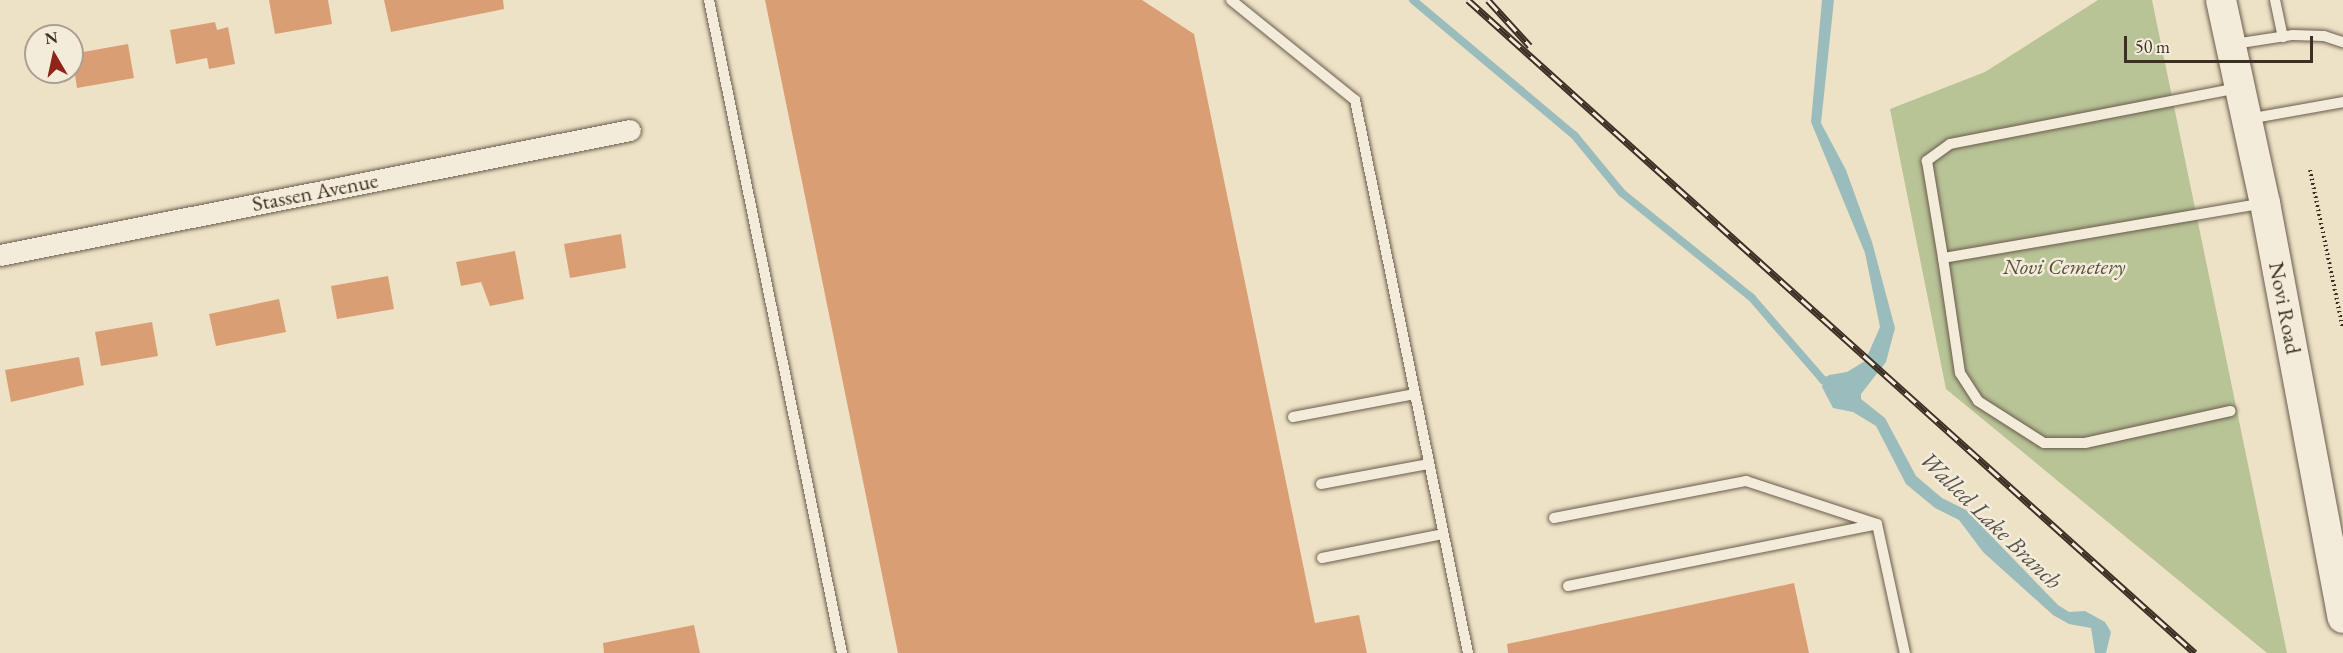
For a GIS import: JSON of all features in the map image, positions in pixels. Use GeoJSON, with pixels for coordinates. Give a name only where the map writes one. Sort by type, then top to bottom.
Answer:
{"type":"FeatureCollection","features":[{"type":"Feature","properties":{"kind":"main road","name":"Novi Road"},"geometry":{"type":"LineString","coordinates":[[2220,0],[2241,88],[2337,549],[2343,618]]}},
{"type":"Feature","properties":{"kind":"street","name":"Stassen Avenue"},"geometry":{"type":"LineString","coordinates":[[0,255],[630,130]]}},
{"type":"Feature","properties":{"kind":"lane"},"geometry":{"type":"LineString","coordinates":[[709,0],[842,653]]}},
{"type":"Feature","properties":{"kind":"lane"},"geometry":{"type":"LineString","coordinates":[[1231,0],[1355,100],[1468,653]]}},
{"type":"Feature","properties":{"kind":"lane"},"geometry":{"type":"LineString","coordinates":[[2275,0],[2283,37]]}},
{"type":"Feature","properties":{"kind":"lane"},"geometry":{"type":"LineString","coordinates":[[2231,45],[2283,37],[2324,36],[2343,42]]}},
{"type":"Feature","properties":{"kind":"lane"},"geometry":{"type":"LineString","coordinates":[[2231,411],[2085,443],[2044,443],[1978,401],[1960,373],[1927,160],[1950,144],[2241,88]]}},
{"type":"Feature","properties":{"kind":"lane"},"geometry":{"type":"LineString","coordinates":[[2247,119],[2343,102]]}},
{"type":"Feature","properties":{"kind":"lane"},"geometry":{"type":"LineString","coordinates":[[1943,258],[2265,203]]}},
{"type":"Feature","properties":{"kind":"lane"},"geometry":{"type":"LineString","coordinates":[[1293,417],[1415,394]]}},
{"type":"Feature","properties":{"kind":"lane"},"geometry":{"type":"LineString","coordinates":[[1321,484],[1429,464]]}},
{"type":"Feature","properties":{"kind":"lane"},"geometry":{"type":"LineString","coordinates":[[1554,518],[1746,481],[1877,524]]}},
{"type":"Feature","properties":{"kind":"lane"},"geometry":{"type":"LineString","coordinates":[[1568,586],[1877,524]]}},
{"type":"Feature","properties":{"kind":"lane"},"geometry":{"type":"LineString","coordinates":[[1877,524],[1905,653]]}},
{"type":"Feature","properties":{"kind":"lane"},"geometry":{"type":"LineString","coordinates":[[1322,558],[1443,534]]}},
{"type":"Feature","properties":{"kind":"path"},"geometry":{"type":"LineString","coordinates":[[2310,170],[2343,329]]}},
{"type":"Feature","properties":{"kind":"green space","name":"Novi Cemetery"},"geometry":{"type":"Polygon","coordinates":[[[2098,0],[2152,0],[2287,653],[2267,653],[1946,389],[1890,109],[1985,72],[2098,0]]]}},
{"type":"Feature","properties":{"kind":"water"},"geometry":{"type":"Polygon","coordinates":[[[1822,0],[1834,0],[1821,123],[1846,170],[1872,242],[1895,328],[1886,362],[1861,394],[1861,399],[1885,418],[1916,476],[1942,498],[1966,510],[2058,605],[2069,612],[2085,611],[2105,622],[2111,632],[2106,653],[2095,653],[2091,628],[2069,624],[2053,615],[1983,552],[1959,520],[1935,508],[1906,484],[1876,426],[1853,412],[1833,408],[1822,387],[1823,380],[1829,375],[1847,372],[1865,361],[1880,327],[1865,253],[1811,122],[1822,0]]]}},
{"type":"Feature","properties":{"kind":"building"},"geometry":{"type":"Polygon","coordinates":[[[269,0],[328,0],[332,24],[275,34],[269,0]]]}},
{"type":"Feature","properties":{"kind":"building"},"geometry":{"type":"Polygon","coordinates":[[[384,0],[503,0],[504,9],[391,32],[384,0]]]}},
{"type":"Feature","properties":{"kind":"building"},"geometry":{"type":"Polygon","coordinates":[[[765,0],[1142,0],[1194,34],[1315,623],[1359,615],[1367,653],[898,653],[765,0]]]}},
{"type":"Feature","properties":{"kind":"building"},"geometry":{"type":"Polygon","coordinates":[[[215,22],[217,30],[228,27],[235,64],[209,69],[207,58],[176,64],[170,30],[215,22]]]}},
{"type":"Feature","properties":{"kind":"building"},"geometry":{"type":"Polygon","coordinates":[[[128,44],[134,78],[77,88],[76,84],[84,84],[84,52],[128,44]]]}},
{"type":"Feature","properties":{"kind":"building"},"geometry":{"type":"Polygon","coordinates":[[[621,234],[626,268],[570,278],[564,244],[621,234]]]}},
{"type":"Feature","properties":{"kind":"building"},"geometry":{"type":"Polygon","coordinates":[[[515,251],[524,299],[490,306],[481,282],[461,286],[456,262],[515,251]]]}},
{"type":"Feature","properties":{"kind":"building"},"geometry":{"type":"Polygon","coordinates":[[[388,276],[394,309],[337,319],[331,286],[388,276]]]}},
{"type":"Feature","properties":{"kind":"building"},"geometry":{"type":"Polygon","coordinates":[[[279,299],[286,332],[216,346],[209,314],[279,299]]]}},
{"type":"Feature","properties":{"kind":"building"},"geometry":{"type":"Polygon","coordinates":[[[152,322],[158,356],[101,366],[95,332],[152,322]]]}},
{"type":"Feature","properties":{"kind":"building"},"geometry":{"type":"Polygon","coordinates":[[[79,357],[84,385],[11,402],[5,370],[79,357]]]}},
{"type":"Feature","properties":{"kind":"building"},"geometry":{"type":"Polygon","coordinates":[[[1794,583],[1809,653],[1508,653],[1507,644],[1794,583]]]}},
{"type":"Feature","properties":{"kind":"building"},"geometry":{"type":"Polygon","coordinates":[[[694,625],[700,653],[604,653],[603,643],[694,625]]]}},
{"type":"Feature","properties":{"kind":"waterway"},"geometry":{"type":"LineString","coordinates":[[1413,0],[1575,136],[1622,193],[1752,298],[1823,380],[1830,381]]}},
{"type":"Feature","properties":{"kind":"railway"},"geometry":{"type":"LineString","coordinates":[[1468,0],[2195,653]]}},
{"type":"Feature","properties":{"kind":"railway"},"geometry":{"type":"LineString","coordinates":[[1488,0],[1530,46]]}},
{"type":"Feature","properties":{"kind":"water label","name":"Walled Lake Branch"},"geometry":{"type":"Point","coordinates":[1991,520]}}]}
